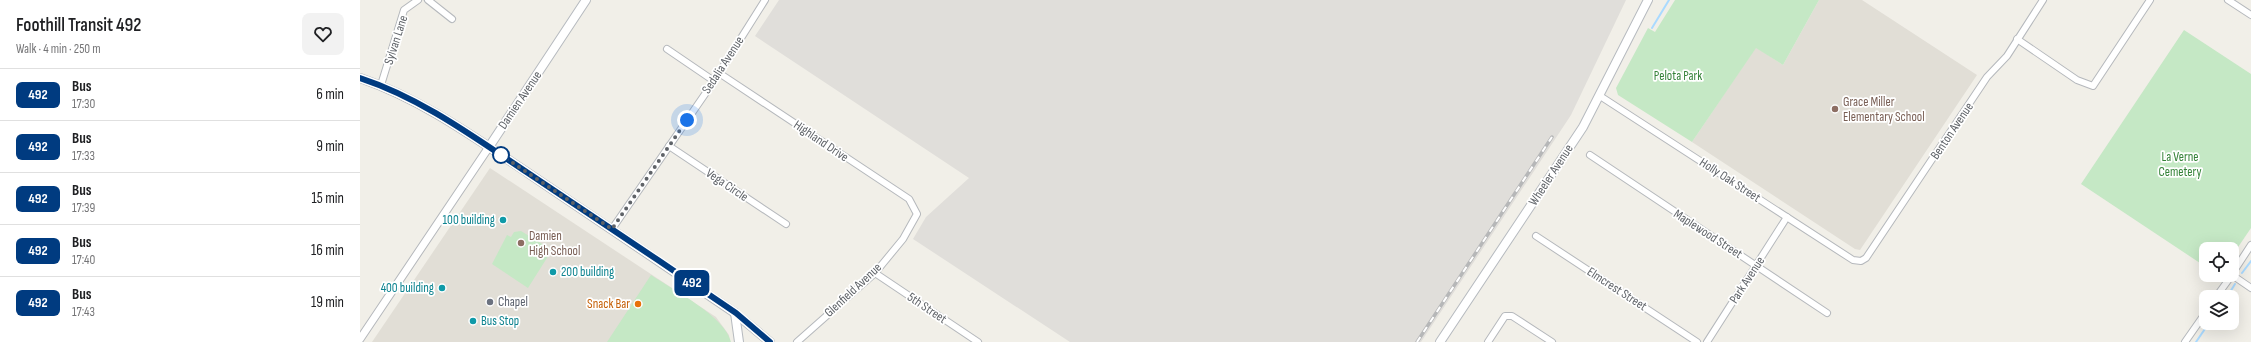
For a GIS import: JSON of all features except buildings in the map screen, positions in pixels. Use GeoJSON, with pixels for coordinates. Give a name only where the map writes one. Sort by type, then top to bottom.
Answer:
{"type":"FeatureCollection","features":[{"type":"Feature","properties":{"kind":"main road","name":"Damien Avenue"},"geometry":{"type":"LineString","coordinates":[[489,147],[586,0]]}},
{"type":"Feature","properties":{"kind":"main road","name":"Wheeler Avenue"},"geometry":{"type":"LineString","coordinates":[[1440,342],[1583,127],[1648,0]]}},
{"type":"Feature","properties":{"kind":"main road"},"geometry":{"type":"LineString","coordinates":[[360,78],[381,85],[420,104],[489,147],[736,313],[770,342]]}},
{"type":"Feature","properties":{"kind":"main road"},"geometry":{"type":"LineString","coordinates":[[736,313],[739,342]]}},
{"type":"Feature","properties":{"kind":"street","name":"Sylvan Lane"},"geometry":{"type":"LineString","coordinates":[[381,85],[404,10],[418,0]]}},
{"type":"Feature","properties":{"kind":"street"},"geometry":{"type":"LineString","coordinates":[[428,0],[452,19]]}},
{"type":"Feature","properties":{"kind":"street","name":"Sedalia Avenue"},"geometry":{"type":"LineString","coordinates":[[612,229],[719,73],[765,0]]}},
{"type":"Feature","properties":{"kind":"street","name":"Benton Avenue"},"geometry":{"type":"LineString","coordinates":[[1861,261],[1866,258],[1987,78],[2006,56],[2043,0]]}},
{"type":"Feature","properties":{"kind":"street"},"geometry":{"type":"LineString","coordinates":[[2017,39],[2077,80],[2093,86],[2150,0]]}},
{"type":"Feature","properties":{"kind":"street"},"geometry":{"type":"LineString","coordinates":[[2228,0],[2249,14],[2251,6]]}},
{"type":"Feature","properties":{"kind":"street"},"geometry":{"type":"LineString","coordinates":[[667,49],[714,80]]}},
{"type":"Feature","properties":{"kind":"street","name":"Highland Drive"},"geometry":{"type":"LineString","coordinates":[[719,73],[909,199],[917,214]]}},
{"type":"Feature","properties":{"kind":"street","name":"Holly Oak Street"},"geometry":{"type":"LineString","coordinates":[[1600,96],[1853,260],[1861,261]]}},
{"type":"Feature","properties":{"kind":"street","name":"Vega Circle"},"geometry":{"type":"LineString","coordinates":[[669,146],[786,224]]}},
{"type":"Feature","properties":{"kind":"street","name":"Damien Avenue"},"geometry":{"type":"LineString","coordinates":[[360,339],[489,147]]}},
{"type":"Feature","properties":{"kind":"street","name":"Maplewood Street"},"geometry":{"type":"LineString","coordinates":[[1590,155],[1827,313]]}},
{"type":"Feature","properties":{"kind":"street","name":"Glenfield Avenue"},"geometry":{"type":"LineString","coordinates":[[797,342],[875,273],[903,239],[917,214]]}},
{"type":"Feature","properties":{"kind":"street","name":"Park Avenue"},"geometry":{"type":"LineString","coordinates":[[1707,342],[1787,218]]}},
{"type":"Feature","properties":{"kind":"street","name":"Elmcrest Street"},"geometry":{"type":"LineString","coordinates":[[1536,236],[1697,342]]}},
{"type":"Feature","properties":{"kind":"street"},"geometry":{"type":"LineString","coordinates":[[2239,264],[2251,246]]}},
{"type":"Feature","properties":{"kind":"street","name":"5th Street"},"geometry":{"type":"LineString","coordinates":[[875,273],[978,342]]}},
{"type":"Feature","properties":{"kind":"street"},"geometry":{"type":"LineString","coordinates":[[2239,280],[2251,288]]}},
{"type":"Feature","properties":{"kind":"street"},"geometry":{"type":"LineString","coordinates":[[1488,342],[1505,316],[1512,316],[1552,342]]}},
{"type":"Feature","properties":{"kind":"street"},"geometry":{"type":"LineString","coordinates":[[2185,342],[2199,322]]}},
{"type":"Feature","properties":{"kind":"shaded area"},"geometry":{"type":"Polygon","coordinates":[[[779,0],[1626,0],[1571,115],[1421,342],[1070,342],[913,239],[926,217],[969,178],[755,36],[779,0]]]}},
{"type":"Feature","properties":{"kind":"shaded area","name":"Grace Miller Elementary School"},"geometry":{"type":"Polygon","coordinates":[[[1819,0],[1862,0],[1977,75],[1860,250],[1855,249],[1692,142],[1756,47],[1783,65],[1819,0]]]}},
{"type":"Feature","properties":{"kind":"shaded area","name":"Damien High School"},"geometry":{"type":"Polygon","coordinates":[[[490,168],[716,317],[729,335],[730,342],[372,342],[490,168]]]}},
{"type":"Feature","properties":{"kind":"green space","name":"Pelota Park"},"geometry":{"type":"Polygon","coordinates":[[[1675,0],[1819,0],[1783,65],[1756,48],[1692,142],[1618,95],[1616,88],[1648,28],[1655,32],[1675,0]]]}},
{"type":"Feature","properties":{"kind":"green space","name":"La Verne Cemetery"},"geometry":{"type":"Polygon","coordinates":[[[2184,30],[2251,74],[2251,228],[2239,246],[2239,242],[2199,242],[2199,262],[2081,184],[2184,30]]]}},
{"type":"Feature","properties":{"kind":"green space"},"geometry":{"type":"Polygon","coordinates":[[[521,231],[552,250],[528,288],[492,264],[507,235],[511,237],[514,232],[521,231]]]}},
{"type":"Feature","properties":{"kind":"green space"},"geometry":{"type":"Polygon","coordinates":[[[651,275],[709,313],[727,332],[731,342],[607,342],[651,275]]]}},
{"type":"Feature","properties":{"kind":"waterway"},"geometry":{"type":"LineString","coordinates":[[1652,28],[1669,0]]}},
{"type":"Feature","properties":{"kind":"waterway"},"geometry":{"type":"LineString","coordinates":[[2242,273],[2251,261]]}},
{"type":"Feature","properties":{"kind":"waterway"},"geometry":{"type":"LineString","coordinates":[[2231,290],[2235,284]]}},
{"type":"Feature","properties":{"kind":"waterway"},"geometry":{"type":"LineString","coordinates":[[2196,342],[2204,330]]}},
{"type":"Feature","properties":{"kind":"railway"},"geometry":{"type":"LineString","coordinates":[[1417,342],[1552,137]]}},
{"type":"Feature","properties":{"kind":"bus line","name":"492"},"geometry":{"type":"LineString","coordinates":[[360,78],[381,85],[420,104],[489,147],[736,313],[770,342]]}},
{"type":"Feature","properties":{"kind":"place","name":"Grace Miller Elementary School"},"geometry":{"type":"Point","coordinates":[1835,109]}},
{"type":"Feature","properties":{"kind":"place","name":"100 building"},"geometry":{"type":"Point","coordinates":[503,220]}},
{"type":"Feature","properties":{"kind":"place","name":"Damien High School"},"geometry":{"type":"Point","coordinates":[521,243]}},
{"type":"Feature","properties":{"kind":"place","name":"200 building"},"geometry":{"type":"Point","coordinates":[553,272]}},
{"type":"Feature","properties":{"kind":"place","name":"400 building"},"geometry":{"type":"Point","coordinates":[442,288]}},
{"type":"Feature","properties":{"kind":"place","name":"Chapel"},"geometry":{"type":"Point","coordinates":[490,302]}},
{"type":"Feature","properties":{"kind":"place","name":"Snack Bar"},"geometry":{"type":"Point","coordinates":[638,304]}},
{"type":"Feature","properties":{"kind":"place","name":"Bus Stop"},"geometry":{"type":"Point","coordinates":[473,321]}},
{"type":"Feature","properties":{"kind":"route"},"geometry":{"type":"LineString","coordinates":[[501,155],[498,153],[612,229],[687,120]]}}]}
